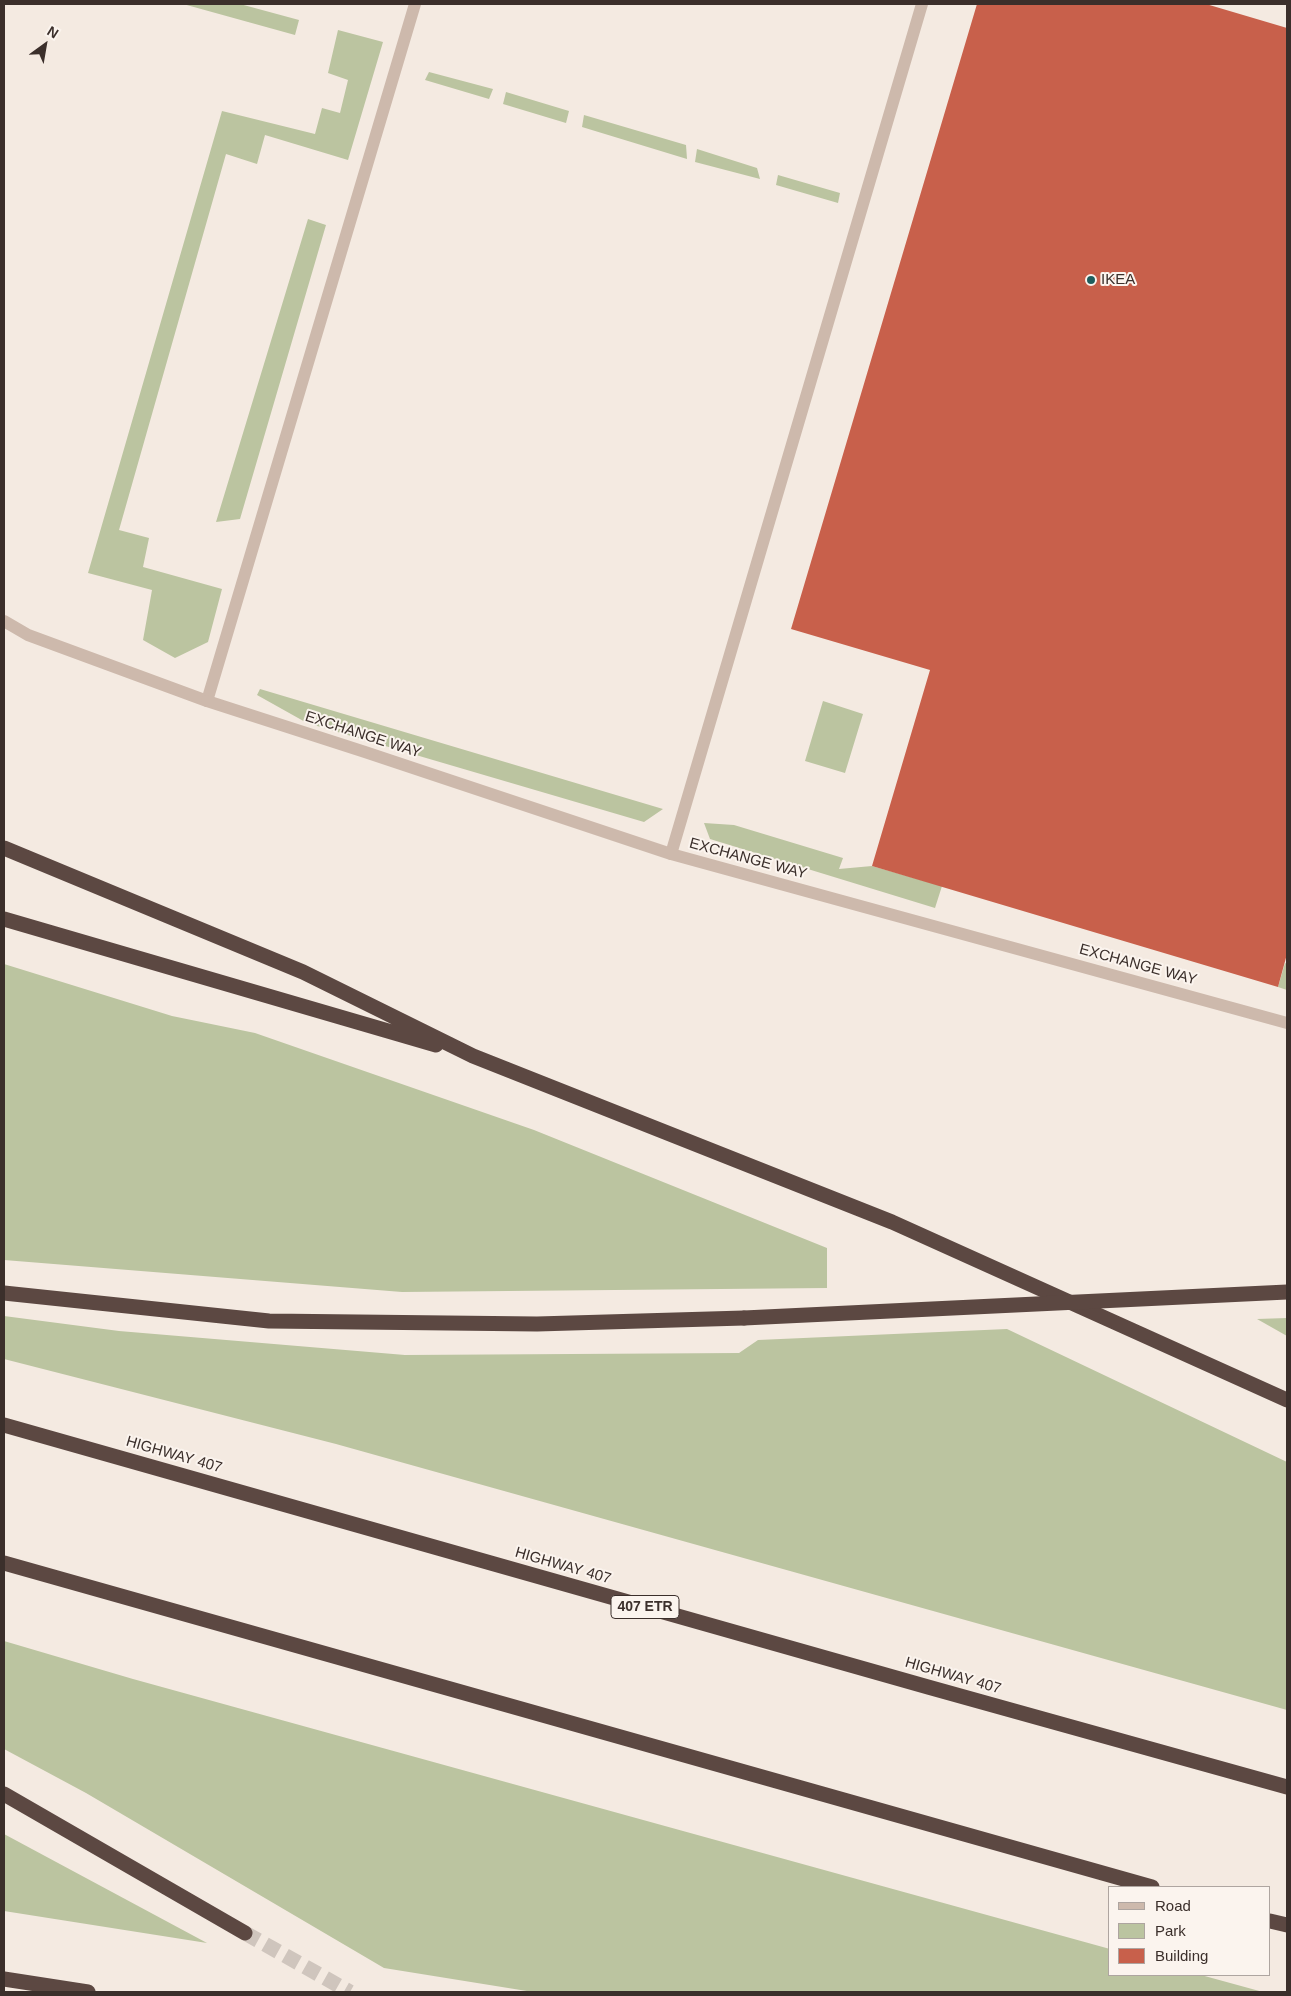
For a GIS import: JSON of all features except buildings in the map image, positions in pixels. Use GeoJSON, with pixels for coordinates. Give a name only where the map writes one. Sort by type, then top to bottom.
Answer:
{"type":"FeatureCollection","features":[{"type":"Feature","properties":{"kind":"highway"},"geometry":{"type":"LineString","coordinates":[[4,848],[303,972],[473,1056],[892,1222],[1287,1400]]}},
{"type":"Feature","properties":{"kind":"highway"},"geometry":{"type":"LineString","coordinates":[[4,919],[473,1056]]}},
{"type":"Feature","properties":{"kind":"highway"},"geometry":{"type":"LineString","coordinates":[[4,1292],[269,1321],[537,1324],[744,1318],[1287,1292]]}},
{"type":"Feature","properties":{"kind":"highway","name":"HIGHWAY 407"},"geometry":{"type":"LineString","coordinates":[[4,1425],[928,1688],[1287,1787]]}},
{"type":"Feature","properties":{"kind":"highway"},"geometry":{"type":"LineString","coordinates":[[4,1563],[1148,1886]]}},
{"type":"Feature","properties":{"kind":"highway"},"geometry":{"type":"LineString","coordinates":[[4,1794],[245,1933]]}},
{"type":"Feature","properties":{"kind":"highway"},"geometry":{"type":"LineString","coordinates":[[1271,1920],[1287,1926]]}},
{"type":"Feature","properties":{"kind":"highway"},"geometry":{"type":"LineString","coordinates":[[4,1979],[88,1992]]}},
{"type":"Feature","properties":{"kind":"street"},"geometry":{"type":"LineString","coordinates":[[207,701],[415,4]]}},
{"type":"Feature","properties":{"kind":"street"},"geometry":{"type":"LineString","coordinates":[[671,854],[922,4]]}},
{"type":"Feature","properties":{"kind":"street","name":"EXCHANGE WAY"},"geometry":{"type":"LineString","coordinates":[[4,621],[28,635],[207,701],[671,854],[1287,1023]]}},
{"type":"Feature","properties":{"kind":"green space"},"geometry":{"type":"Polygon","coordinates":[[[183,4],[240,4],[299,20],[295,35],[183,4]]]}},
{"type":"Feature","properties":{"kind":"green space"},"geometry":{"type":"Polygon","coordinates":[[[338,30],[383,42],[348,160],[265,135],[257,164],[226,154],[119,530],[149,538],[143,567],[222,589],[208,642],[175,658],[143,640],[152,590],[88,573],[222,111],[315,134],[322,108],[340,113],[348,80],[328,73],[338,30]]]}},
{"type":"Feature","properties":{"kind":"green space"},"geometry":{"type":"Polygon","coordinates":[[[429,72],[493,89],[489,99],[425,80],[429,72]]]}},
{"type":"Feature","properties":{"kind":"green space"},"geometry":{"type":"Polygon","coordinates":[[[506,92],[569,111],[566,123],[503,104],[506,92]]]}},
{"type":"Feature","properties":{"kind":"green space"},"geometry":{"type":"Polygon","coordinates":[[[584,115],[686,145],[687,159],[582,127],[584,115]]]}},
{"type":"Feature","properties":{"kind":"green space"},"geometry":{"type":"Polygon","coordinates":[[[697,149],[757,168],[760,179],[695,162],[697,149]]]}},
{"type":"Feature","properties":{"kind":"green space"},"geometry":{"type":"Polygon","coordinates":[[[778,175],[840,193],[838,203],[776,185],[778,175]]]}},
{"type":"Feature","properties":{"kind":"green space"},"geometry":{"type":"Polygon","coordinates":[[[308,219],[326,225],[240,519],[216,522],[308,219]]]}},
{"type":"Feature","properties":{"kind":"green space"},"geometry":{"type":"Polygon","coordinates":[[[260,689],[663,809],[644,822],[307,723],[257,695],[260,689]]]}},
{"type":"Feature","properties":{"kind":"green space"},"geometry":{"type":"Polygon","coordinates":[[[823,701],[863,714],[845,773],[805,761],[823,701]]]}},
{"type":"Feature","properties":{"kind":"green space"},"geometry":{"type":"Polygon","coordinates":[[[704,823],[734,825],[843,858],[839,869],[872,866],[942,886],[935,908],[710,839],[704,823]]]}},
{"type":"Feature","properties":{"kind":"green space"},"geometry":{"type":"Polygon","coordinates":[[[1285,963],[1287,964],[1287,990],[1278,987],[1285,963]]]}},
{"type":"Feature","properties":{"kind":"green space"},"geometry":{"type":"Polygon","coordinates":[[[4,964],[172,1016],[255,1033],[534,1130],[827,1248],[827,1288],[402,1292],[4,1260],[4,964]]]}},
{"type":"Feature","properties":{"kind":"green space"},"geometry":{"type":"Polygon","coordinates":[[[4,1316],[119,1331],[405,1355],[739,1353],[758,1340],[1007,1329],[1287,1462],[1287,1710],[336,1444],[4,1359],[4,1316]]]}},
{"type":"Feature","properties":{"kind":"green space"},"geometry":{"type":"Polygon","coordinates":[[[1287,1318],[1287,1336],[1257,1319],[1287,1318]]]}},
{"type":"Feature","properties":{"kind":"green space"},"geometry":{"type":"Polygon","coordinates":[[[4,1641],[133,1679],[1108,1948],[1108,1976],[1205,1976],[1263,1992],[533,1992],[384,1968],[86,1793],[4,1749],[4,1641]]]}},
{"type":"Feature","properties":{"kind":"green space"},"geometry":{"type":"Polygon","coordinates":[[[4,1834],[207,1943],[4,1911],[4,1834]]]}},
{"type":"Feature","properties":{"kind":"tunnel"},"geometry":{"type":"LineString","coordinates":[[245,1933],[350,1992]]}},
{"type":"Feature","properties":{"kind":"place","name":"IKEA"},"geometry":{"type":"Point","coordinates":[1091,280]}}]}
